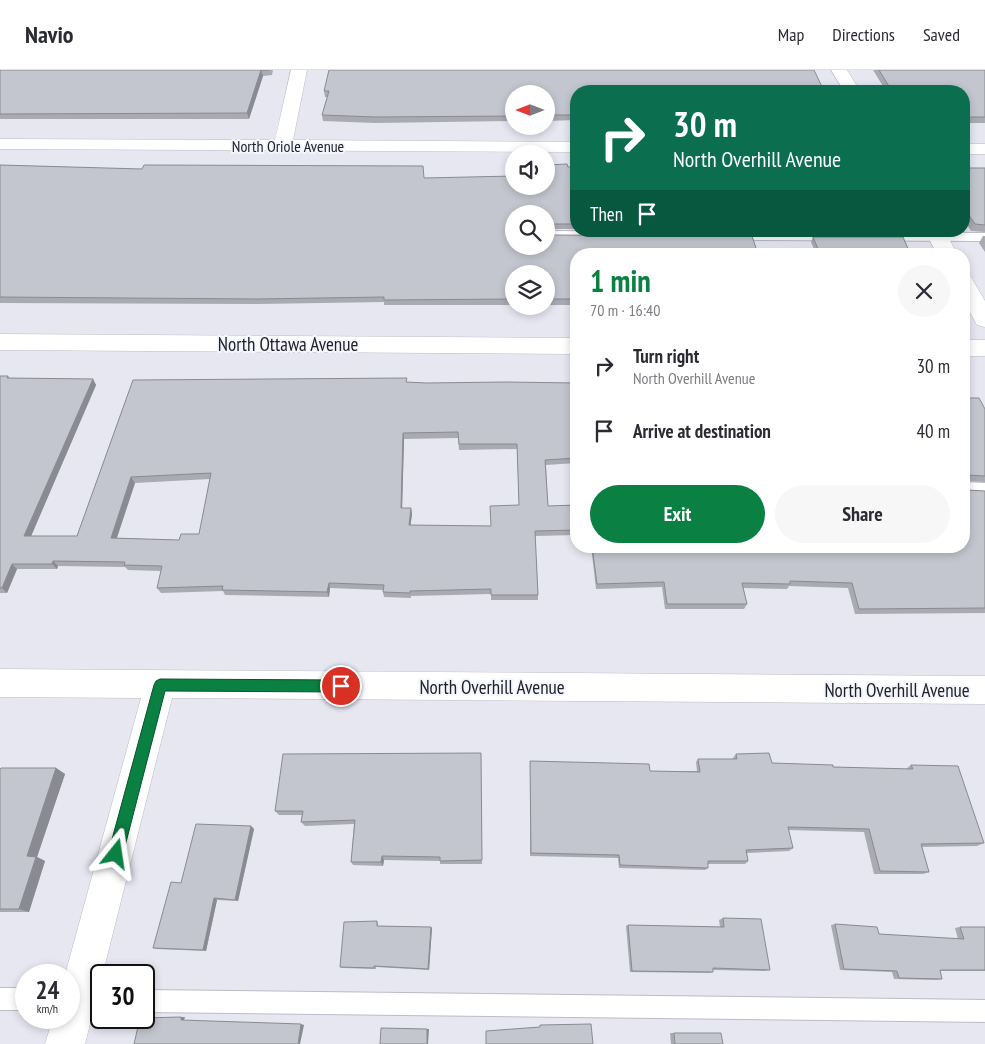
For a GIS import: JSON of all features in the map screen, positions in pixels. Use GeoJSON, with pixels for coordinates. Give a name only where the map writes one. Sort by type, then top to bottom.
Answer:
{"type":"FeatureCollection","features":[{"type":"Feature","properties":{"kind":"street"},"geometry":{"type":"LineString","coordinates":[[283,146],[299,70]]}},
{"type":"Feature","properties":{"kind":"street"},"geometry":{"type":"LineString","coordinates":[[839,70],[848,85]]}},
{"type":"Feature","properties":{"kind":"street","name":"North Oriole Avenue"},"geometry":{"type":"LineString","coordinates":[[0,144],[570,147]]}},
{"type":"Feature","properties":{"kind":"street"},"geometry":{"type":"LineString","coordinates":[[970,149],[985,149]]}},
{"type":"Feature","properties":{"kind":"street"},"geometry":{"type":"LineString","coordinates":[[970,293],[985,320]]}},
{"type":"Feature","properties":{"kind":"street","name":"North Ottawa Avenue"},"geometry":{"type":"LineString","coordinates":[[0,342],[570,346]]}},
{"type":"Feature","properties":{"kind":"street"},"geometry":{"type":"LineString","coordinates":[[970,348],[985,348]]}},
{"type":"Feature","properties":{"kind":"street","name":"North Overhill Avenue"},"geometry":{"type":"LineString","coordinates":[[0,683],[985,690]]}},
{"type":"Feature","properties":{"kind":"street"},"geometry":{"type":"LineString","coordinates":[[65,1044],[82,1000],[160,685]]}},
{"type":"Feature","properties":{"kind":"lane"},"geometry":{"type":"LineString","coordinates":[[555,235],[570,235]]}},
{"type":"Feature","properties":{"kind":"lane"},"geometry":{"type":"LineString","coordinates":[[677,237],[940,241],[985,237]]}},
{"type":"Feature","properties":{"kind":"lane"},"geometry":{"type":"LineString","coordinates":[[970,488],[985,489]]}},
{"type":"Feature","properties":{"kind":"lane"},"geometry":{"type":"LineString","coordinates":[[0,999],[15,999]]}},
{"type":"Feature","properties":{"kind":"lane"},"geometry":{"type":"LineString","coordinates":[[155,1001],[985,1011]]}},
{"type":"Feature","properties":{"kind":"building"},"geometry":{"type":"Polygon","coordinates":[[[0,70],[261,70],[247,113],[0,114],[0,70]]]}},
{"type":"Feature","properties":{"kind":"building"},"geometry":{"type":"Polygon","coordinates":[[[329,70],[814,70],[821,85],[570,85],[570,115],[555,115],[555,85],[505,85],[505,116],[375,117],[322,115],[329,91],[324,91],[329,70]]]}},
{"type":"Feature","properties":{"kind":"building"},"geometry":{"type":"Polygon","coordinates":[[[879,70],[985,70],[985,117],[970,117],[970,85],[888,85],[879,70]]]}},
{"type":"Feature","properties":{"kind":"building"},"geometry":{"type":"Polygon","coordinates":[[[567,164],[570,167],[570,224],[555,224],[555,205],[505,205],[505,255],[555,255],[555,235],[570,235],[570,237],[752,237],[756,248],[570,248],[570,299],[555,299],[555,265],[505,265],[505,299],[384,300],[384,297],[256,299],[0,297],[0,165],[142,169],[144,165],[423,166],[424,178],[505,176],[505,195],[555,195],[555,165],[567,164]]]}},
{"type":"Feature","properties":{"kind":"building"},"geometry":{"type":"Polygon","coordinates":[[[970,168],[985,168],[985,225],[975,224],[970,217],[970,168]]]}},
{"type":"Feature","properties":{"kind":"building"},"geometry":{"type":"Polygon","coordinates":[[[813,237],[903,237],[908,248],[818,248],[813,237]]]}},
{"type":"Feature","properties":{"kind":"building"},"geometry":{"type":"Polygon","coordinates":[[[0,376],[8,376],[7,378],[93,379],[24,536],[77,536],[133,380],[407,378],[406,382],[426,383],[570,383],[570,458],[545,460],[548,506],[570,505],[570,530],[535,531],[538,595],[491,595],[491,589],[410,591],[410,593],[383,592],[384,585],[329,583],[327,592],[222,590],[223,586],[157,588],[162,566],[124,565],[125,562],[53,561],[52,564],[12,564],[2,588],[0,588],[0,376]],[[458,432],[403,433],[401,508],[411,508],[409,525],[491,526],[490,506],[519,505],[517,444],[459,444],[458,432]],[[211,473],[131,477],[111,538],[179,540],[181,534],[199,534],[211,473]]]}},
{"type":"Feature","properties":{"kind":"building"},"geometry":{"type":"Polygon","coordinates":[[[970,398],[979,398],[985,409],[985,476],[970,475],[970,398]]]}},
{"type":"Feature","properties":{"kind":"building"},"geometry":{"type":"Polygon","coordinates":[[[970,490],[985,491],[985,608],[859,609],[852,583],[790,581],[790,584],[742,583],[747,604],[667,604],[664,582],[597,584],[593,553],[970,553],[970,490]]]}},
{"type":"Feature","properties":{"kind":"building"},"geometry":{"type":"Polygon","coordinates":[[[481,753],[482,860],[440,861],[440,857],[382,856],[381,862],[351,862],[355,820],[301,822],[303,811],[275,811],[283,754],[481,753]]]}},
{"type":"Feature","properties":{"kind":"building"},"geometry":{"type":"Polygon","coordinates":[[[769,753],[772,763],[913,769],[911,765],[958,766],[984,843],[921,844],[929,872],[880,871],[869,829],[788,827],[793,848],[746,850],[748,861],[708,861],[708,868],[620,865],[619,855],[531,853],[530,761],[649,764],[650,771],[700,772],[698,759],[737,759],[736,754],[769,753]]]}},
{"type":"Feature","properties":{"kind":"building"},"geometry":{"type":"Polygon","coordinates":[[[1,768],[56,768],[27,856],[36,857],[19,909],[0,909],[1,768]]]}},
{"type":"Feature","properties":{"kind":"building"},"geometry":{"type":"Polygon","coordinates":[[[196,824],[251,826],[235,900],[214,898],[203,950],[153,948],[171,882],[181,883],[196,824]]]}},
{"type":"Feature","properties":{"kind":"building"},"geometry":{"type":"Polygon","coordinates":[[[723,918],[761,919],[770,970],[713,968],[713,972],[632,971],[628,925],[724,927],[723,918]]]}},
{"type":"Feature","properties":{"kind":"building"},"geometry":{"type":"Polygon","coordinates":[[[377,921],[377,926],[431,927],[428,969],[374,966],[374,968],[340,967],[344,922],[377,921]]]}},
{"type":"Feature","properties":{"kind":"building"},"geometry":{"type":"Polygon","coordinates":[[[835,924],[877,927],[879,934],[964,939],[960,927],[985,927],[985,970],[940,970],[942,979],[899,978],[897,971],[844,969],[835,924]]]}},
{"type":"Feature","properties":{"kind":"building"},"geometry":{"type":"Polygon","coordinates":[[[181,1017],[181,1020],[301,1024],[298,1044],[134,1044],[137,1029],[155,1029],[155,1018],[181,1017]]]}},
{"type":"Feature","properties":{"kind":"building"},"geometry":{"type":"Polygon","coordinates":[[[591,1024],[593,1044],[486,1044],[486,1031],[540,1027],[540,1025],[591,1024]]]}},
{"type":"Feature","properties":{"kind":"building"},"geometry":{"type":"Polygon","coordinates":[[[381,1028],[427,1029],[427,1044],[380,1044],[381,1028]]]}},
{"type":"Feature","properties":{"kind":"building"},"geometry":{"type":"Polygon","coordinates":[[[674,1033],[721,1033],[723,1044],[675,1044],[674,1033]]]}},
{"type":"Feature","properties":{"kind":"route"},"geometry":{"type":"LineString","coordinates":[[116,854],[160,685],[341,686]]}}]}
